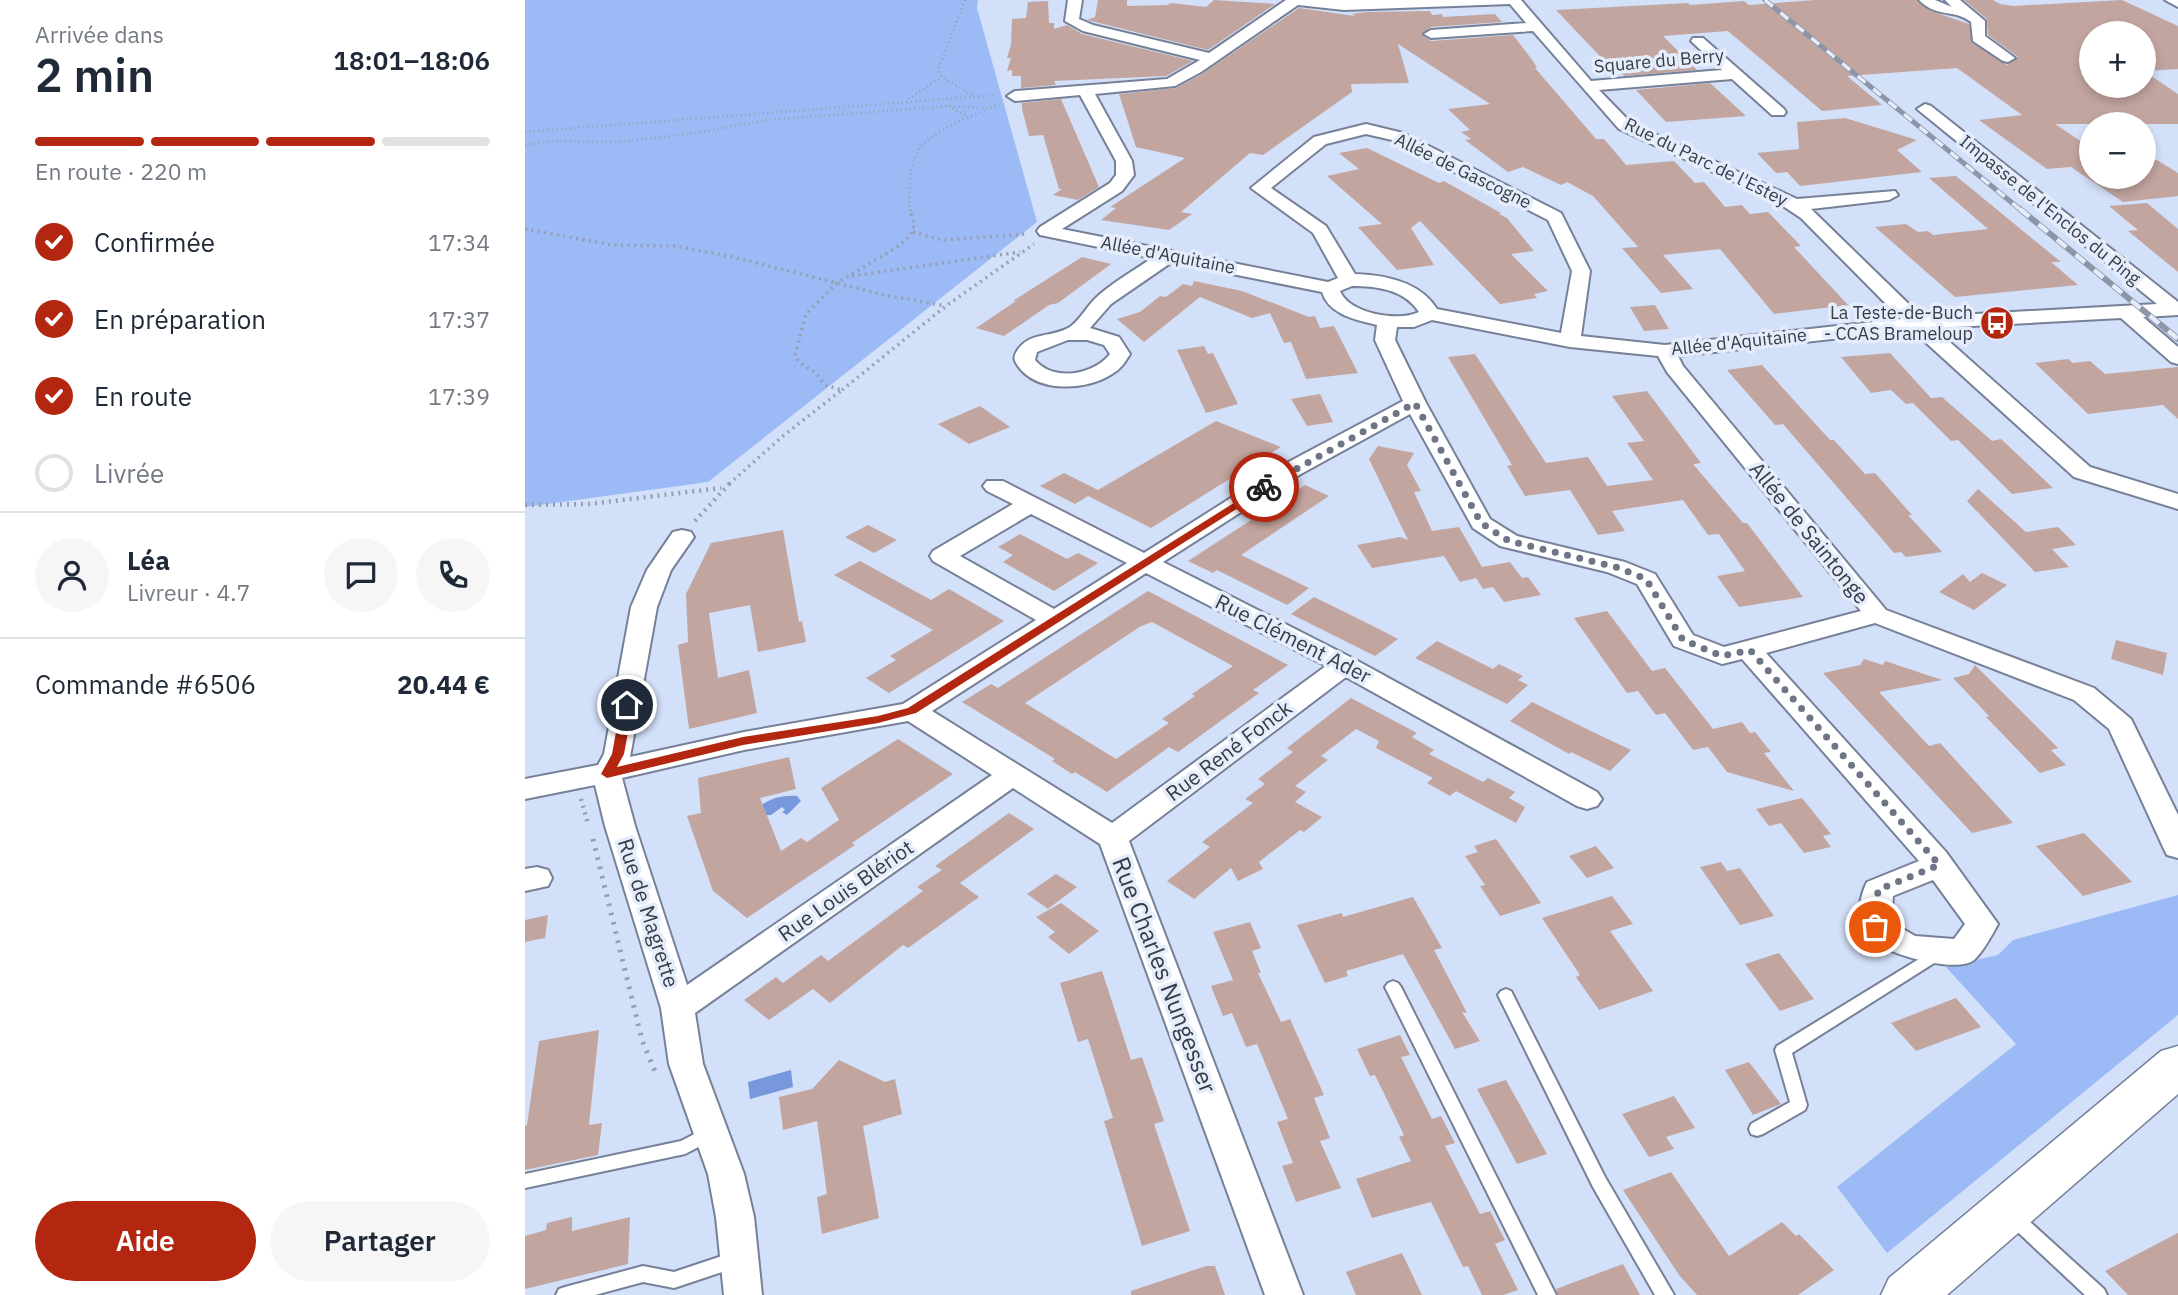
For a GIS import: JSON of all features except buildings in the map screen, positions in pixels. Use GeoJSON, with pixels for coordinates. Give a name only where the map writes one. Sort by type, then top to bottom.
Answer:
{"type":"FeatureCollection","features":[{"type":"Feature","properties":{"kind":"street"},"geometry":{"type":"LineString","coordinates":[[1075,0],[1072,21],[1088,28],[1211,58]]}},
{"type":"Feature","properties":{"kind":"street"},"geometry":{"type":"LineString","coordinates":[[1015,96],[1170,83],[1295,0],[1344,6],[1512,0]]}},
{"type":"Feature","properties":{"kind":"street","name":"Rue du Parc de l'Estey"},"geometry":{"type":"LineString","coordinates":[[1512,0],[1625,126],[1794,205],[1917,323],[2082,472],[2111,484],[2178,502]]}},
{"type":"Feature","properties":{"kind":"street"},"geometry":{"type":"LineString","coordinates":[[1926,0],[1939,9],[1966,13]]}},
{"type":"Feature","properties":{"kind":"street"},"geometry":{"type":"LineString","coordinates":[[1952,0],[1978,22],[1978,38],[2008,58]]}},
{"type":"Feature","properties":{"kind":"street"},"geometry":{"type":"LineString","coordinates":[[2172,0],[2178,3]]}},
{"type":"Feature","properties":{"kind":"street"},"geometry":{"type":"LineString","coordinates":[[1431,34],[1536,27]]}},
{"type":"Feature","properties":{"kind":"street","name":"Square du Berry"},"geometry":{"type":"LineString","coordinates":[[1698,41],[1778,112]]}},
{"type":"Feature","properties":{"kind":"street","name":"Square du Berry"},"geometry":{"type":"LineString","coordinates":[[1587,86],[1735,74]]}},
{"type":"Feature","properties":{"kind":"street"},"geometry":{"type":"LineString","coordinates":[[1046,231],[1115,187],[1125,175],[1124,162],[1085,90]]}},
{"type":"Feature","properties":{"kind":"street","name":"Impasse de l'Enclos du Ping"},"geometry":{"type":"LineString","coordinates":[[1925,109],[2177,310]]}},
{"type":"Feature","properties":{"kind":"street","name":"Allée de Gascogne"},"geometry":{"type":"LineString","coordinates":[[1349,280],[1320,230],[1260,188],[1320,140],[1366,129],[1397,136],[1555,217],[1581,271],[1570,341]]}},
{"type":"Feature","properties":{"kind":"street"},"geometry":{"type":"LineString","coordinates":[[1794,205],[1889,195]]}},
{"type":"Feature","properties":{"kind":"street","name":"Allée d'Aquitaine"},"geometry":{"type":"LineString","coordinates":[[1046,231],[1330,288]]}},
{"type":"Feature","properties":{"kind":"street"},"geometry":{"type":"LineString","coordinates":[[1075,333],[1104,300],[1169,256]]}},
{"type":"Feature","properties":{"kind":"street"},"geometry":{"type":"LineString","coordinates":[[1349,280],[1373,280],[1398,287],[1424,301],[1430,314],[1416,321],[1388,321],[1358,314],[1338,304],[1330,293],[1330,288],[1349,280]]}},
{"type":"Feature","properties":{"kind":"street","name":"Allée d'Aquitaine"},"geometry":{"type":"LineString","coordinates":[[1430,314],[1570,341],[1665,351],[1917,323],[2177,310]]}},
{"type":"Feature","properties":{"kind":"street"},"geometry":{"type":"LineString","coordinates":[[2127,313],[2178,358]]}},
{"type":"Feature","properties":{"kind":"street"},"geometry":{"type":"LineString","coordinates":[[1388,321],[1385,340],[1415,403],[1481,523],[1509,541],[1616,567],[1646,579],[1683,640],[1722,656],[1877,615]]}},
{"type":"Feature","properties":{"kind":"street","name":"Allée de Saintonge"},"geometry":{"type":"LineString","coordinates":[[1665,351],[1674,368],[1877,615],[2084,694],[2104,708],[2121,725],[2178,847]]}},
{"type":"Feature","properties":{"kind":"street"},"geometry":{"type":"LineString","coordinates":[[525,789],[576,781],[743,741],[878,720],[912,711],[1291,470],[1415,403]]}},
{"type":"Feature","properties":{"kind":"street","name":"Rue Clément Ader"},"geometry":{"type":"LineString","coordinates":[[995,486],[1345,665],[1587,799]]}},
{"type":"Feature","properties":{"kind":"street"},"geometry":{"type":"LineString","coordinates":[[1030,504],[942,556],[1054,620]]}},
{"type":"Feature","properties":{"kind":"street"},"geometry":{"type":"LineString","coordinates":[[607,774],[618,754],[644,607],[659,570],[682,537]]}},
{"type":"Feature","properties":{"kind":"street"},"geometry":{"type":"LineString","coordinates":[[1750,650],[1939,865],[1982,924],[1962,952],[1909,947],[1875,927],[1878,890],[1939,865]]}},
{"type":"Feature","properties":{"kind":"street","name":"Rue René Fonck"},"geometry":{"type":"LineString","coordinates":[[1112,838],[1345,665]]}},
{"type":"Feature","properties":{"kind":"street","name":"Rue Charles Nungesser"},"geometry":{"type":"LineString","coordinates":[[912,711],[1112,838],[1284,1295]]}},
{"type":"Feature","properties":{"kind":"street","name":"Rue de Magrette"},"geometry":{"type":"LineString","coordinates":[[607,774],[620,826],[678,1008],[686,1064],[726,1174],[735,1217],[743,1295]]}},
{"type":"Feature","properties":{"kind":"street","name":"Rue Louis Blériot"},"geometry":{"type":"LineString","coordinates":[[678,1008],[1013,774]]}},
{"type":"Feature","properties":{"kind":"street"},"geometry":{"type":"LineString","coordinates":[[2149,784],[2178,802]]}},
{"type":"Feature","properties":{"kind":"street"},"geometry":{"type":"LineString","coordinates":[[1908,1295],[2178,1065]]}},
{"type":"Feature","properties":{"kind":"lane"},"geometry":{"type":"LineString","coordinates":[[1757,1129],[1799,1105],[1783,1050],[1943,950]]}},
{"type":"Feature","properties":{"kind":"lane"},"geometry":{"type":"LineString","coordinates":[[1393,987],[1548,1295]]}},
{"type":"Feature","properties":{"kind":"lane"},"geometry":{"type":"LineString","coordinates":[[1506,995],[1599,1182],[1665,1295]]}},
{"type":"Feature","properties":{"kind":"lane"},"geometry":{"type":"LineString","coordinates":[[525,1181],[685,1147],[710,1133]]}},
{"type":"Feature","properties":{"kind":"lane"},"geometry":{"type":"LineString","coordinates":[[2007,1211],[2098,1295]]}},
{"type":"Feature","properties":{"kind":"lane"},"geometry":{"type":"LineString","coordinates":[[565,1295],[643,1274],[674,1280],[740,1259]]}},
{"type":"Feature","properties":{"kind":"path"},"geometry":{"type":"LineString","coordinates":[[965,0],[938,70],[942,78],[973,95]]}},
{"type":"Feature","properties":{"kind":"path"},"geometry":{"type":"LineString","coordinates":[[908,100],[915,92],[942,78]]}},
{"type":"Feature","properties":{"kind":"path"},"geometry":{"type":"LineString","coordinates":[[525,132],[973,95],[1015,96]]}},
{"type":"Feature","properties":{"kind":"path"},"geometry":{"type":"LineString","coordinates":[[842,390],[825,384],[816,373],[799,362],[795,355],[806,314],[837,283],[903,242],[913,232],[914,220],[909,201],[911,168],[917,149],[927,139],[1015,96]]}},
{"type":"Feature","properties":{"kind":"path"},"geometry":{"type":"LineString","coordinates":[[525,145],[552,141],[619,142],[696,133],[754,121],[948,106],[990,108]]}},
{"type":"Feature","properties":{"kind":"path"},"geometry":{"type":"LineString","coordinates":[[948,106],[963,112],[965,115],[962,121]]}},
{"type":"Feature","properties":{"kind":"path"},"geometry":{"type":"LineString","coordinates":[[525,229],[613,245],[675,246],[946,306]]}},
{"type":"Feature","properties":{"kind":"path"},"geometry":{"type":"LineString","coordinates":[[913,232],[942,240],[1046,231]]}},
{"type":"Feature","properties":{"kind":"path"},"geometry":{"type":"LineString","coordinates":[[682,537],[722,488],[771,444],[946,306],[1042,238],[1046,231]]}},
{"type":"Feature","properties":{"kind":"path"},"geometry":{"type":"LineString","coordinates":[[849,276],[957,263],[1024,251]]}},
{"type":"Feature","properties":{"kind":"path"},"geometry":{"type":"LineString","coordinates":[[525,505],[589,503],[722,488]]}},
{"type":"Feature","properties":{"kind":"path"},"geometry":{"type":"LineString","coordinates":[[576,781],[608,895],[642,1040],[661,1087]]}},
{"type":"Feature","properties":{"kind":"shaded area"},"geometry":{"type":"Polygon","coordinates":[[[525,0],[978,0],[977,8],[1037,222],[708,482],[525,507],[525,0]]]}},
{"type":"Feature","properties":{"kind":"shaded area"},"geometry":{"type":"Polygon","coordinates":[[[797,796],[801,801],[787,815],[782,812],[785,810],[782,807],[771,815],[761,815],[759,807],[768,801],[797,796]]]}},
{"type":"Feature","properties":{"kind":"shaded area"},"geometry":{"type":"Polygon","coordinates":[[[2178,895],[2178,1015],[1887,1253],[1837,1187],[2016,1044],[1946,967],[1998,955],[2013,940],[2178,895]]]}},
{"type":"Feature","properties":{"kind":"shaded area"},"geometry":{"type":"Polygon","coordinates":[[[791,1070],[793,1087],[750,1099],[748,1082],[791,1070]]]}},
{"type":"Feature","properties":{"kind":"railway"},"geometry":{"type":"LineString","coordinates":[[1765,0],[2022,211]]}},
{"type":"Feature","properties":{"kind":"railway"},"geometry":{"type":"LineString","coordinates":[[2020,209],[2178,339]]}},
{"type":"Feature","properties":{"kind":"way so far"},"geometry":{"type":"LineString","coordinates":[[1264,487],[1415,403],[1481,523],[1509,541],[1616,567],[1646,579],[1683,640],[1722,656],[1750,650],[1935,860],[1939,865],[1878,890],[1875,927]]}},
{"type":"Feature","properties":{"kind":"place","name":"La Teste-de-Buch - CCAS Brameloup"},"geometry":{"type":"Point","coordinates":[1997,323]}},
{"type":"Feature","properties":{"kind":"route"},"geometry":{"type":"LineString","coordinates":[[627,705],[618,754],[607,774],[743,741],[878,720],[912,711],[1264,487]]}}]}
